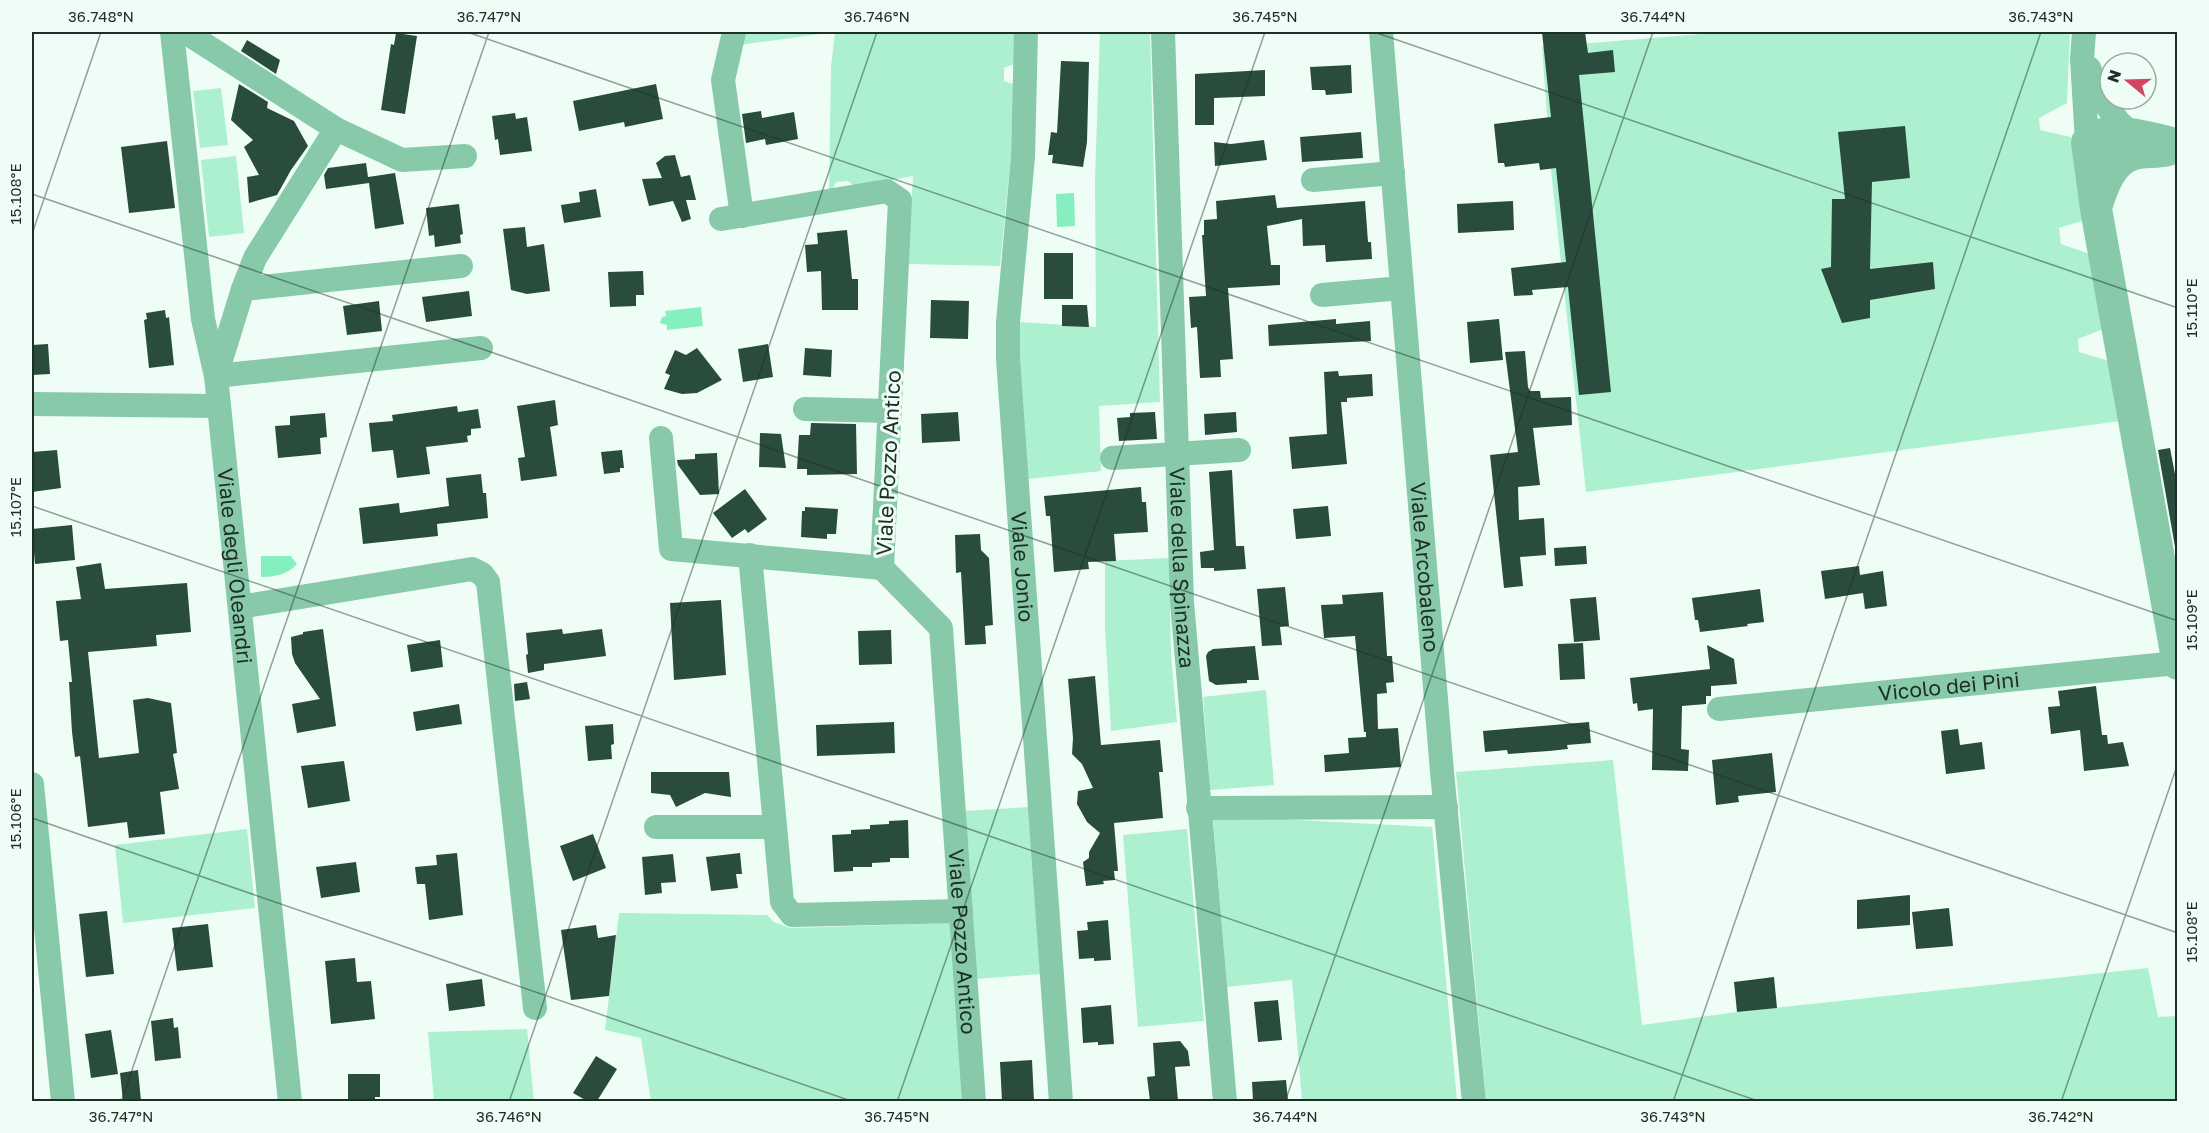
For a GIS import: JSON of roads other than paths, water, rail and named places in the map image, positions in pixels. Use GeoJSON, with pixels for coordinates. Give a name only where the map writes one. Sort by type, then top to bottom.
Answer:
{"type":"FeatureCollection","features":[{"type":"Feature","properties":{"kind":"street","name":"Viale degli Oleandri"},"geometry":{"type":"LineString","coordinates":[[172,32],[203,319],[216,376],[290,1101]]}},
{"type":"Feature","properties":{"kind":"street"},"geometry":{"type":"LineString","coordinates":[[185,32],[336,129],[402,160],[465,156]]}},
{"type":"Feature","properties":{"kind":"street","name":"Viale Pozzo Antico"},"geometry":{"type":"LineString","coordinates":[[734,32],[723,80],[732,218],[887,191],[900,200],[882,568],[941,628],[974,1101]]}},
{"type":"Feature","properties":{"kind":"street","name":"Viale Jonio"},"geometry":{"type":"LineString","coordinates":[[1026,32],[1023,157],[1008,322],[1008,359],[1061,1101]]}},
{"type":"Feature","properties":{"kind":"street","name":"Viale della Spinazza"},"geometry":{"type":"LineString","coordinates":[[1163,32],[1182,602],[1225,1101]]}},
{"type":"Feature","properties":{"kind":"street","name":"Viale Arcobaleno"},"geometry":{"type":"LineString","coordinates":[[1382,32],[1446,807],[1474,1101]]}},
{"type":"Feature","properties":{"kind":"street"},"geometry":{"type":"LineString","coordinates":[[2083,42],[2086,142],[2096,209],[2177,663]]}},
{"type":"Feature","properties":{"kind":"street"},"geometry":{"type":"LineString","coordinates":[[2083,42],[2106,107],[2134,145]]}},
{"type":"Feature","properties":{"kind":"street"},"geometry":{"type":"LineString","coordinates":[[336,129],[255,258],[216,376],[482,348]]}},
{"type":"Feature","properties":{"kind":"street"},"geometry":{"type":"LineString","coordinates":[[2086,142],[2104,133],[2160,152],[2178,147]]}},
{"type":"Feature","properties":{"kind":"street"},"geometry":{"type":"LineString","coordinates":[[2096,209],[2109,175],[2134,145]]}},
{"type":"Feature","properties":{"kind":"street"},"geometry":{"type":"LineString","coordinates":[[1313,180],[1393,173]]}},
{"type":"Feature","properties":{"kind":"street"},"geometry":{"type":"LineString","coordinates":[[243,290],[461,266]]}},
{"type":"Feature","properties":{"kind":"street"},"geometry":{"type":"LineString","coordinates":[[1322,295],[1402,288]]}},
{"type":"Feature","properties":{"kind":"street"},"geometry":{"type":"LineString","coordinates":[[32,404],[219,406]]}},
{"type":"Feature","properties":{"kind":"street"},"geometry":{"type":"LineString","coordinates":[[805,410],[890,411]]}},
{"type":"Feature","properties":{"kind":"street"},"geometry":{"type":"LineString","coordinates":[[661,438],[671,549],[882,568]]}},
{"type":"Feature","properties":{"kind":"street"},"geometry":{"type":"LineString","coordinates":[[1112,458],[1239,450]]}},
{"type":"Feature","properties":{"kind":"street"},"geometry":{"type":"LineString","coordinates":[[750,555],[782,902],[792,915],[961,911]]}},
{"type":"Feature","properties":{"kind":"street"},"geometry":{"type":"LineString","coordinates":[[240,607],[472,569],[482,574],[488,582],[535,1008]]}},
{"type":"Feature","properties":{"kind":"street","name":"Vicolo dei Pini"},"geometry":{"type":"LineString","coordinates":[[1719,710],[2177,663]]}},
{"type":"Feature","properties":{"kind":"street"},"geometry":{"type":"LineString","coordinates":[[32,784],[63,1101]]}},
{"type":"Feature","properties":{"kind":"street"},"geometry":{"type":"LineString","coordinates":[[1198,808],[1446,807]]}},
{"type":"Feature","properties":{"kind":"street"},"geometry":{"type":"LineString","coordinates":[[656,827],[774,826]]}}]}
